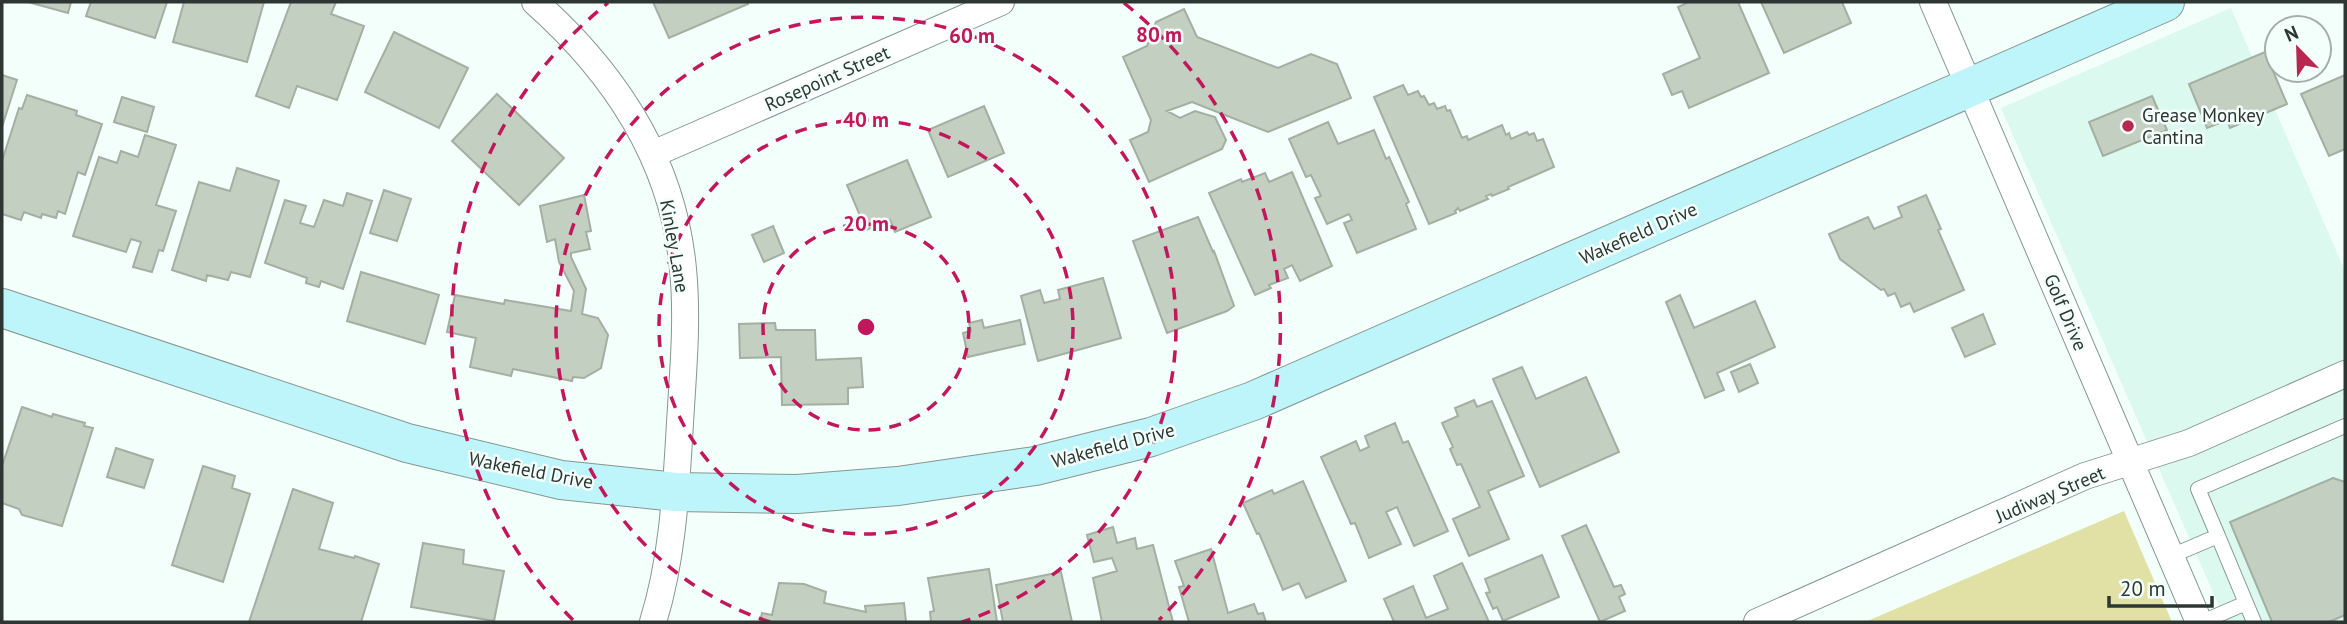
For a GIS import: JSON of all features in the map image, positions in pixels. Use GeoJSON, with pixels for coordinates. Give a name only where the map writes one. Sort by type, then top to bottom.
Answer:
{"type":"FeatureCollection","features":[{"type":"Feature","properties":{"kind":"street","name":"Kinley Lane"},"geometry":{"type":"LineString","coordinates":[[535,2],[563,27],[601,68],[627,106],[653,154],[673,207],[683,267],[686,326],[676,492],[664,587],[653,622]]}},
{"type":"Feature","properties":{"kind":"street","name":"Rosepoint Street"},"geometry":{"type":"LineString","coordinates":[[653,154],[1001,2]]}},
{"type":"Feature","properties":{"kind":"street","name":"Golf Drive"},"geometry":{"type":"LineString","coordinates":[[1933,2],[2200,622]]}},
{"type":"Feature","properties":{"kind":"street","name":"Wakefield Drive"},"geometry":{"type":"LineString","coordinates":[[2,308],[407,443],[561,480],[676,492],[797,494],[898,486],[1035,466],[1151,437],[1254,401],[2165,2]]}},
{"type":"Feature","properties":{"kind":"street","name":"Judiway Street"},"geometry":{"type":"LineString","coordinates":[[1757,622],[2085,476],[2189,443],[2345,374]]}},
{"type":"Feature","properties":{"kind":"lane"},"geometry":{"type":"LineString","coordinates":[[2254,622],[2198,489],[2345,426]]}},
{"type":"Feature","properties":{"kind":"lane"},"geometry":{"type":"LineString","coordinates":[[2171,556],[2218,536]]}},
{"type":"Feature","properties":{"kind":"lane"},"geometry":{"type":"LineString","coordinates":[[2200,622],[2246,603]]}},
{"type":"Feature","properties":{"kind":"shaded area"},"geometry":{"type":"Polygon","coordinates":[[[2231,8],[2345,271],[2345,622],[2226,622],[2001,108],[2231,8]]]}},
{"type":"Feature","properties":{"kind":"shaded area"},"geometry":{"type":"Polygon","coordinates":[[[2124,511],[2172,622],[1865,622],[2124,511]]]}},
{"type":"Feature","properties":{"kind":"building"},"geometry":{"type":"Polygon","coordinates":[[[28,2],[71,2],[68,13],[28,2]]]}},
{"type":"Feature","properties":{"kind":"building"},"geometry":{"type":"Polygon","coordinates":[[[91,2],[167,2],[155,38],[86,16],[91,2]]]}},
{"type":"Feature","properties":{"kind":"building"},"geometry":{"type":"Polygon","coordinates":[[[184,2],[264,2],[247,62],[173,42],[184,2]]]}},
{"type":"Feature","properties":{"kind":"building"},"geometry":{"type":"Polygon","coordinates":[[[291,2],[336,2],[331,14],[364,26],[337,100],[297,86],[289,108],[256,96],[291,2]]]}},
{"type":"Feature","properties":{"kind":"building"},"geometry":{"type":"Polygon","coordinates":[[[653,2],[747,2],[748,4],[669,38],[653,2]]]}},
{"type":"Feature","properties":{"kind":"building"},"geometry":{"type":"Polygon","coordinates":[[[1689,2],[1738,2],[1769,73],[1689,108],[1682,91],[1672,95],[1663,74],[1700,58],[1678,7],[1689,2]]]}},
{"type":"Feature","properties":{"kind":"building"},"geometry":{"type":"Polygon","coordinates":[[[1761,2],[1842,2],[1851,23],[1784,53],[1761,2]]]}},
{"type":"Feature","properties":{"kind":"building"},"geometry":{"type":"Polygon","coordinates":[[[1184,9],[1197,37],[1278,68],[1311,54],[1337,64],[1351,98],[1268,132],[1192,102],[1167,111],[1180,118],[1195,111],[1215,117],[1226,140],[1222,149],[1149,182],[1130,140],[1148,132],[1151,120],[1123,57],[1147,46],[1156,22],[1184,9]]]}},
{"type":"Feature","properties":{"kind":"building"},"geometry":{"type":"Polygon","coordinates":[[[394,32],[468,68],[439,128],[365,92],[394,32]]]}},
{"type":"Feature","properties":{"kind":"building"},"geometry":{"type":"Polygon","coordinates":[[[2263,53],[2263,84],[2279,84],[2287,104],[2230,128],[2227,120],[2207,128],[2189,84],[2263,53]]]}},
{"type":"Feature","properties":{"kind":"building"},"geometry":{"type":"Polygon","coordinates":[[[2,75],[17,80],[2,127],[2,75]]]}},
{"type":"Feature","properties":{"kind":"building"},"geometry":{"type":"Polygon","coordinates":[[[2345,75],[2345,149],[2329,156],[2301,94],[2324,84],[2333,84],[2333,80],[2345,75]]]}},
{"type":"Feature","properties":{"kind":"building"},"geometry":{"type":"Polygon","coordinates":[[[1403,85],[1408,95],[1418,91],[1429,105],[1434,103],[1437,109],[1445,106],[1447,111],[1450,110],[1462,138],[1467,136],[1468,140],[1502,125],[1511,139],[1527,132],[1529,135],[1534,133],[1537,141],[1543,139],[1554,167],[1508,187],[1509,189],[1486,196],[1488,199],[1460,211],[1458,208],[1456,213],[1429,224],[1374,97],[1403,85]]]}},
{"type":"Feature","properties":{"kind":"building"},"geometry":{"type":"Polygon","coordinates":[[[497,94],[564,158],[519,205],[452,141],[497,94]]]}},
{"type":"Feature","properties":{"kind":"building"},"geometry":{"type":"Polygon","coordinates":[[[27,95],[77,111],[76,115],[102,124],[85,175],[78,172],[65,214],[58,211],[56,218],[42,214],[41,218],[24,212],[21,220],[2,214],[2,161],[19,108],[22,109],[27,95]]]}},
{"type":"Feature","properties":{"kind":"building","name":"Grease Monkey Cantina"},"geometry":{"type":"Polygon","coordinates":[[[2152,96],[2167,130],[2103,156],[2089,122],[2152,96]]]}},
{"type":"Feature","properties":{"kind":"building"},"geometry":{"type":"Polygon","coordinates":[[[122,97],[154,107],[147,132],[114,122],[122,97]]]}},
{"type":"Feature","properties":{"kind":"building"},"geometry":{"type":"Polygon","coordinates":[[[984,106],[1004,153],[948,177],[928,130],[984,106]]]}},
{"type":"Feature","properties":{"kind":"building"},"geometry":{"type":"Polygon","coordinates":[[[1328,122],[1338,144],[1374,130],[1409,202],[1406,204],[1416,229],[1357,253],[1344,223],[1352,220],[1349,214],[1327,224],[1315,198],[1321,196],[1311,175],[1306,177],[1289,139],[1328,122]]]}},
{"type":"Feature","properties":{"kind":"building"},"geometry":{"type":"Polygon","coordinates":[[[145,135],[176,145],[156,205],[176,211],[163,251],[159,250],[152,272],[133,267],[141,242],[131,239],[126,252],[73,236],[99,157],[117,163],[121,151],[138,157],[145,135]]]}},
{"type":"Feature","properties":{"kind":"building"},"geometry":{"type":"Polygon","coordinates":[[[907,160],[931,217],[895,232],[890,220],[866,230],[847,185],[907,160]]]}},
{"type":"Feature","properties":{"kind":"building"},"geometry":{"type":"Polygon","coordinates":[[[237,168],[279,181],[250,277],[231,272],[228,280],[207,275],[206,281],[172,270],[199,182],[230,191],[237,168]]]}},
{"type":"Feature","properties":{"kind":"building"},"geometry":{"type":"Polygon","coordinates":[[[1292,172],[1332,266],[1300,281],[1292,265],[1284,269],[1288,278],[1269,285],[1271,288],[1255,295],[1209,193],[1241,179],[1242,182],[1265,173],[1269,182],[1292,172]]]}},
{"type":"Feature","properties":{"kind":"building"},"geometry":{"type":"Polygon","coordinates":[[[384,190],[411,199],[397,241],[370,233],[384,190]]]}},
{"type":"Feature","properties":{"kind":"building"},"geometry":{"type":"Polygon","coordinates":[[[347,193],[372,201],[343,289],[321,281],[319,287],[306,283],[307,278],[265,263],[285,200],[306,206],[300,223],[314,227],[324,200],[343,206],[347,193]]]}},
{"type":"Feature","properties":{"kind":"building"},"geometry":{"type":"Polygon","coordinates":[[[584,195],[591,231],[586,232],[590,249],[571,253],[571,257],[586,289],[582,314],[598,318],[608,335],[601,368],[584,378],[573,377],[572,381],[513,369],[511,376],[470,367],[476,338],[447,332],[455,295],[504,304],[505,300],[571,311],[574,291],[559,262],[555,239],[547,242],[540,206],[584,195]]]}},
{"type":"Feature","properties":{"kind":"building"},"geometry":{"type":"Polygon","coordinates":[[[1926,195],[1964,290],[1914,312],[1910,303],[1901,307],[1895,293],[1888,296],[1884,289],[1881,290],[1840,259],[1829,234],[1868,217],[1874,229],[1902,217],[1898,207],[1926,195]]]}},
{"type":"Feature","properties":{"kind":"building"},"geometry":{"type":"Polygon","coordinates":[[[1198,217],[1234,306],[1167,333],[1133,241],[1198,217]]]}},
{"type":"Feature","properties":{"kind":"building"},"geometry":{"type":"Polygon","coordinates":[[[773,226],[784,253],[764,262],[752,235],[773,226]]]}},
{"type":"Feature","properties":{"kind":"building"},"geometry":{"type":"Polygon","coordinates":[[[361,272],[439,295],[425,344],[347,321],[361,272]]]}},
{"type":"Feature","properties":{"kind":"building"},"geometry":{"type":"Polygon","coordinates":[[[1103,278],[1121,338],[1038,361],[1021,296],[1040,290],[1044,303],[1060,299],[1058,290],[1103,278]]]}},
{"type":"Feature","properties":{"kind":"building"},"geometry":{"type":"Polygon","coordinates":[[[1680,295],[1694,328],[1755,301],[1775,347],[1717,373],[1724,390],[1705,398],[1666,302],[1680,295]]]}},
{"type":"Feature","properties":{"kind":"building"},"geometry":{"type":"Polygon","coordinates":[[[1983,314],[1995,344],[1965,357],[1952,328],[1983,314]]]}},
{"type":"Feature","properties":{"kind":"building"},"geometry":{"type":"Polygon","coordinates":[[[982,320],[984,328],[1020,320],[1025,344],[968,357],[963,333],[971,331],[969,323],[982,320]]]}},
{"type":"Feature","properties":{"kind":"building"},"geometry":{"type":"Polygon","coordinates":[[[775,323],[776,330],[815,330],[816,360],[861,358],[863,387],[848,388],[848,404],[782,405],[781,357],[740,358],[739,324],[775,323]]]}},
{"type":"Feature","properties":{"kind":"building"},"geometry":{"type":"Polygon","coordinates":[[[1750,364],[1758,383],[1739,392],[1731,372],[1750,364]]]}},
{"type":"Feature","properties":{"kind":"building"},"geometry":{"type":"Polygon","coordinates":[[[1522,367],[1536,399],[1586,377],[1619,452],[1540,487],[1493,379],[1522,367]]]}},
{"type":"Feature","properties":{"kind":"building"},"geometry":{"type":"Polygon","coordinates":[[[1474,400],[1477,407],[1492,401],[1524,476],[1488,491],[1509,539],[1469,556],[1453,519],[1480,507],[1461,464],[1457,465],[1450,449],[1453,447],[1442,423],[1458,416],[1455,408],[1474,400]]]}},
{"type":"Feature","properties":{"kind":"building"},"geometry":{"type":"Polygon","coordinates":[[[22,407],[52,417],[53,414],[85,423],[84,426],[93,428],[62,526],[22,515],[19,509],[2,503],[2,466],[22,407]]]}},
{"type":"Feature","properties":{"kind":"building"},"geometry":{"type":"Polygon","coordinates":[[[1395,423],[1403,443],[1408,441],[1448,531],[1414,546],[1397,507],[1386,512],[1401,544],[1369,558],[1355,523],[1351,524],[1321,457],[1356,441],[1360,451],[1369,447],[1365,436],[1395,423]]]}},
{"type":"Feature","properties":{"kind":"building"},"geometry":{"type":"Polygon","coordinates":[[[116,448],[153,460],[144,488],[107,477],[116,448]]]}},
{"type":"Feature","properties":{"kind":"building"},"geometry":{"type":"Polygon","coordinates":[[[203,466],[235,476],[232,488],[250,494],[223,582],[172,565],[203,466]]]}},
{"type":"Feature","properties":{"kind":"building"},"geometry":{"type":"Polygon","coordinates":[[[2333,478],[2345,482],[2345,615],[2329,622],[2272,622],[2230,522],[2333,478]]]}},
{"type":"Feature","properties":{"kind":"building"},"geometry":{"type":"Polygon","coordinates":[[[1303,481],[1346,581],[1306,598],[1299,583],[1283,590],[1243,503],[1272,490],[1274,494],[1303,481]]]}},
{"type":"Feature","properties":{"kind":"building"},"geometry":{"type":"Polygon","coordinates":[[[293,489],[333,503],[319,549],[379,564],[361,622],[249,622],[293,489]]]}},
{"type":"Feature","properties":{"kind":"building"},"geometry":{"type":"Polygon","coordinates":[[[1586,525],[1614,587],[1621,585],[1625,594],[1619,597],[1625,611],[1600,622],[1562,536],[1586,525]]]}},
{"type":"Feature","properties":{"kind":"building"},"geometry":{"type":"Polygon","coordinates":[[[1113,527],[1117,543],[1135,538],[1137,549],[1153,545],[1173,622],[1102,622],[1093,578],[1117,571],[1112,558],[1094,562],[1087,535],[1113,527]]]}},
{"type":"Feature","properties":{"kind":"building"},"geometry":{"type":"Polygon","coordinates":[[[423,543],[464,550],[463,564],[504,571],[494,621],[411,607],[423,543]]]}},
{"type":"Feature","properties":{"kind":"building"},"geometry":{"type":"Polygon","coordinates":[[[1211,549],[1228,613],[1254,604],[1258,614],[1263,613],[1266,622],[1189,622],[1179,587],[1184,586],[1175,561],[1211,549]]]}},
{"type":"Feature","properties":{"kind":"building"},"geometry":{"type":"Polygon","coordinates":[[[1542,555],[1559,597],[1503,621],[1497,607],[1493,609],[1486,593],[1490,592],[1485,579],[1542,555]]]}},
{"type":"Feature","properties":{"kind":"building"},"geometry":{"type":"Polygon","coordinates":[[[1462,563],[1489,622],[1394,622],[1384,599],[1413,586],[1426,618],[1448,609],[1434,576],[1462,563]]]}},
{"type":"Feature","properties":{"kind":"building"},"geometry":{"type":"Polygon","coordinates":[[[989,569],[997,622],[931,622],[930,612],[934,611],[928,578],[989,569]]]}},
{"type":"Feature","properties":{"kind":"building"},"geometry":{"type":"Polygon","coordinates":[[[1061,572],[1072,622],[1003,622],[996,585],[1061,572]]]}},
{"type":"Feature","properties":{"kind":"building"},"geometry":{"type":"Polygon","coordinates":[[[779,583],[804,584],[826,592],[824,603],[866,612],[865,606],[904,603],[906,622],[760,622],[762,613],[772,615],[779,583]]]}},
{"type":"Feature","properties":{"kind":"place","name":"Grease Monkey Cantina"},"geometry":{"type":"Point","coordinates":[2128,126]}}]}
